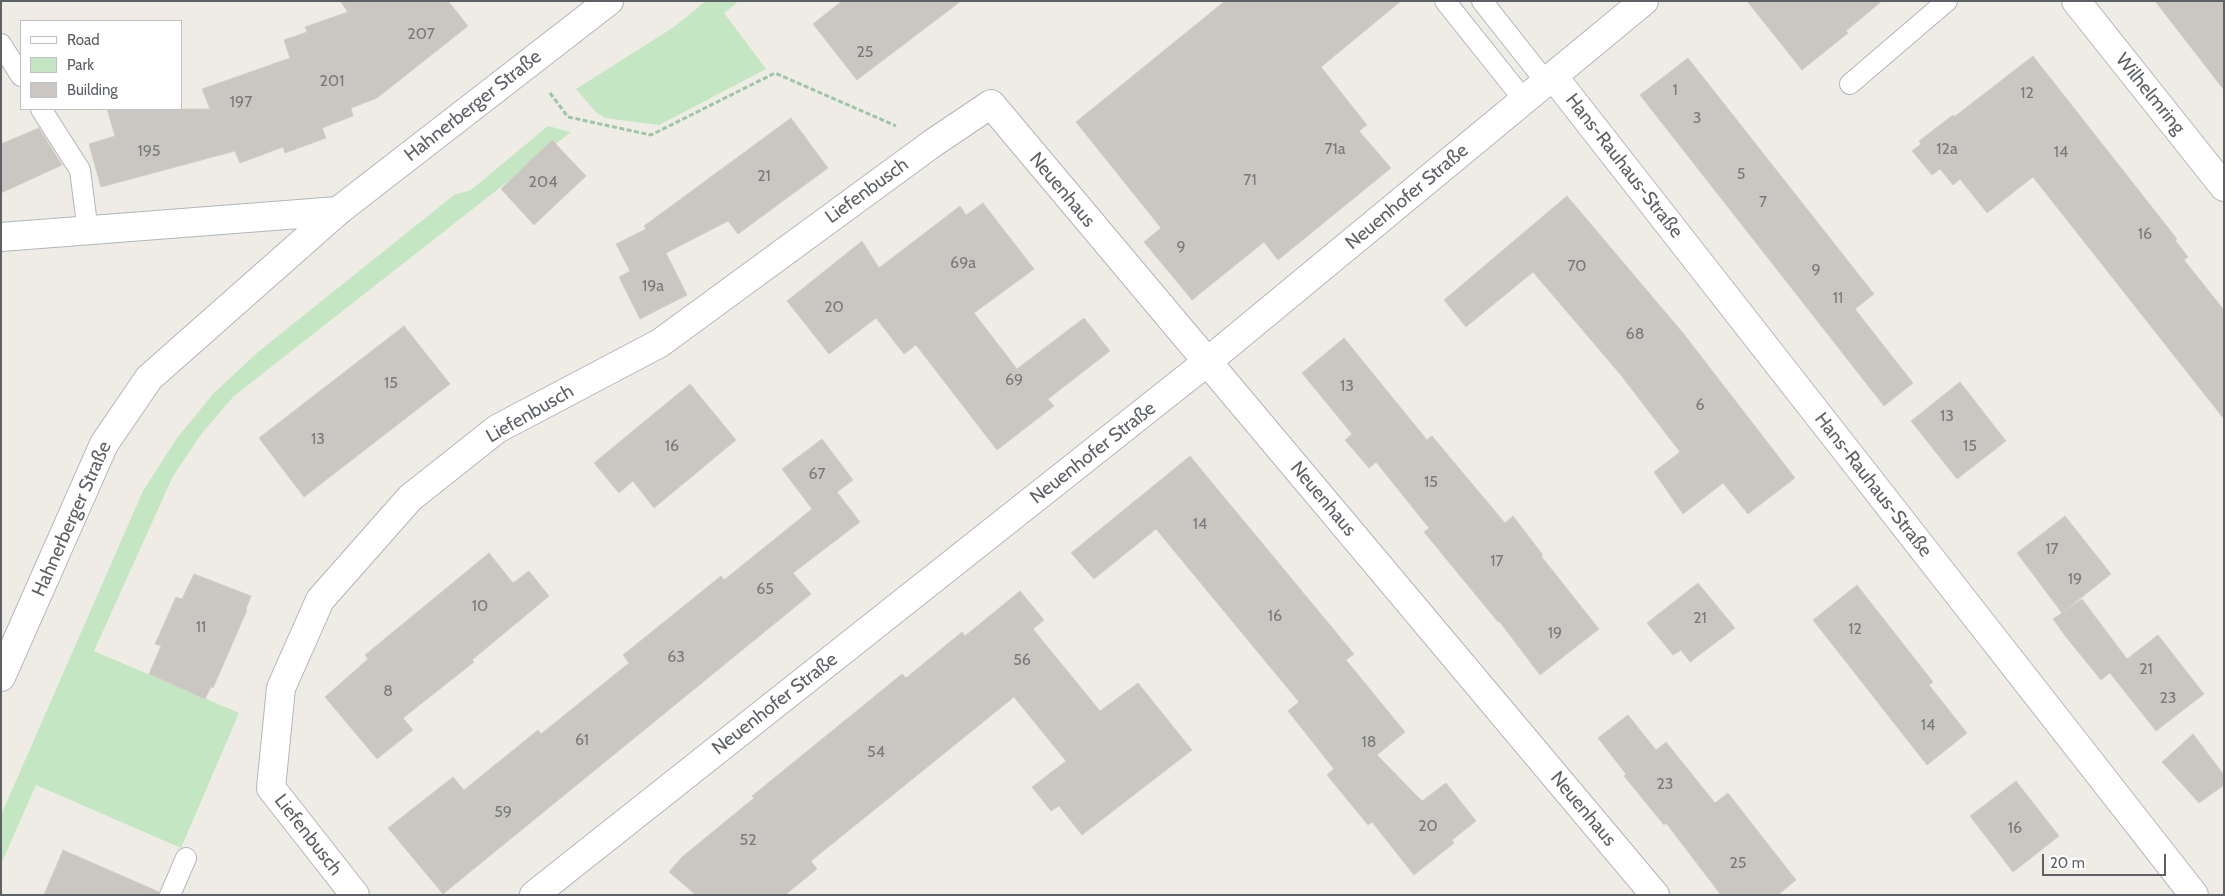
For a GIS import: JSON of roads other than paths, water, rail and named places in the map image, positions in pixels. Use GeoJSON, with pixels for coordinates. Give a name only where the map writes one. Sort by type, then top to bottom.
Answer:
{"type":"FeatureCollection","features":[{"type":"Feature","properties":{"kind":"street","name":"Hahnerberger Straße"},"geometry":{"type":"LineString","coordinates":[[1,677],[8,641],[104,444],[149,378],[338,211],[609,1]]}},
{"type":"Feature","properties":{"kind":"street","name":"Neuenhofer Straße"},"geometry":{"type":"LineString","coordinates":[[534,895],[1208,362],[1644,1]]}},
{"type":"Feature","properties":{"kind":"street","name":"Wilhelmring"},"geometry":{"type":"LineString","coordinates":[[2076,1],[2224,187]]}},
{"type":"Feature","properties":{"kind":"street","name":"Hans-Rauhaus-Straße"},"geometry":{"type":"LineString","coordinates":[[1549,79],[2194,895]]}},
{"type":"Feature","properties":{"kind":"street","name":"Neuenhaus"},"geometry":{"type":"LineString","coordinates":[[990,104],[1655,895]]}},
{"type":"Feature","properties":{"kind":"street","name":"Liefenbusch"},"geometry":{"type":"LineString","coordinates":[[355,895],[271,788],[281,688],[320,600],[410,498],[497,429],[660,343],[933,143],[990,104]]}},
{"type":"Feature","properties":{"kind":"street"},"geometry":{"type":"LineString","coordinates":[[1,237],[88,232],[338,211]]}},
{"type":"Feature","properties":{"kind":"lane"},"geometry":{"type":"LineString","coordinates":[[1445,1],[1524,100]]}},
{"type":"Feature","properties":{"kind":"lane"},"geometry":{"type":"LineString","coordinates":[[1482,1],[1549,79]]}},
{"type":"Feature","properties":{"kind":"lane"},"geometry":{"type":"LineString","coordinates":[[1850,84],[1947,1]]}},
{"type":"Feature","properties":{"kind":"lane"},"geometry":{"type":"LineString","coordinates":[[1,44],[20,74]]}},
{"type":"Feature","properties":{"kind":"lane"},"geometry":{"type":"LineString","coordinates":[[42,110],[80,170],[88,232]]}},
{"type":"Feature","properties":{"kind":"lane"},"geometry":{"type":"LineString","coordinates":[[170,895],[186,858]]}}]}
